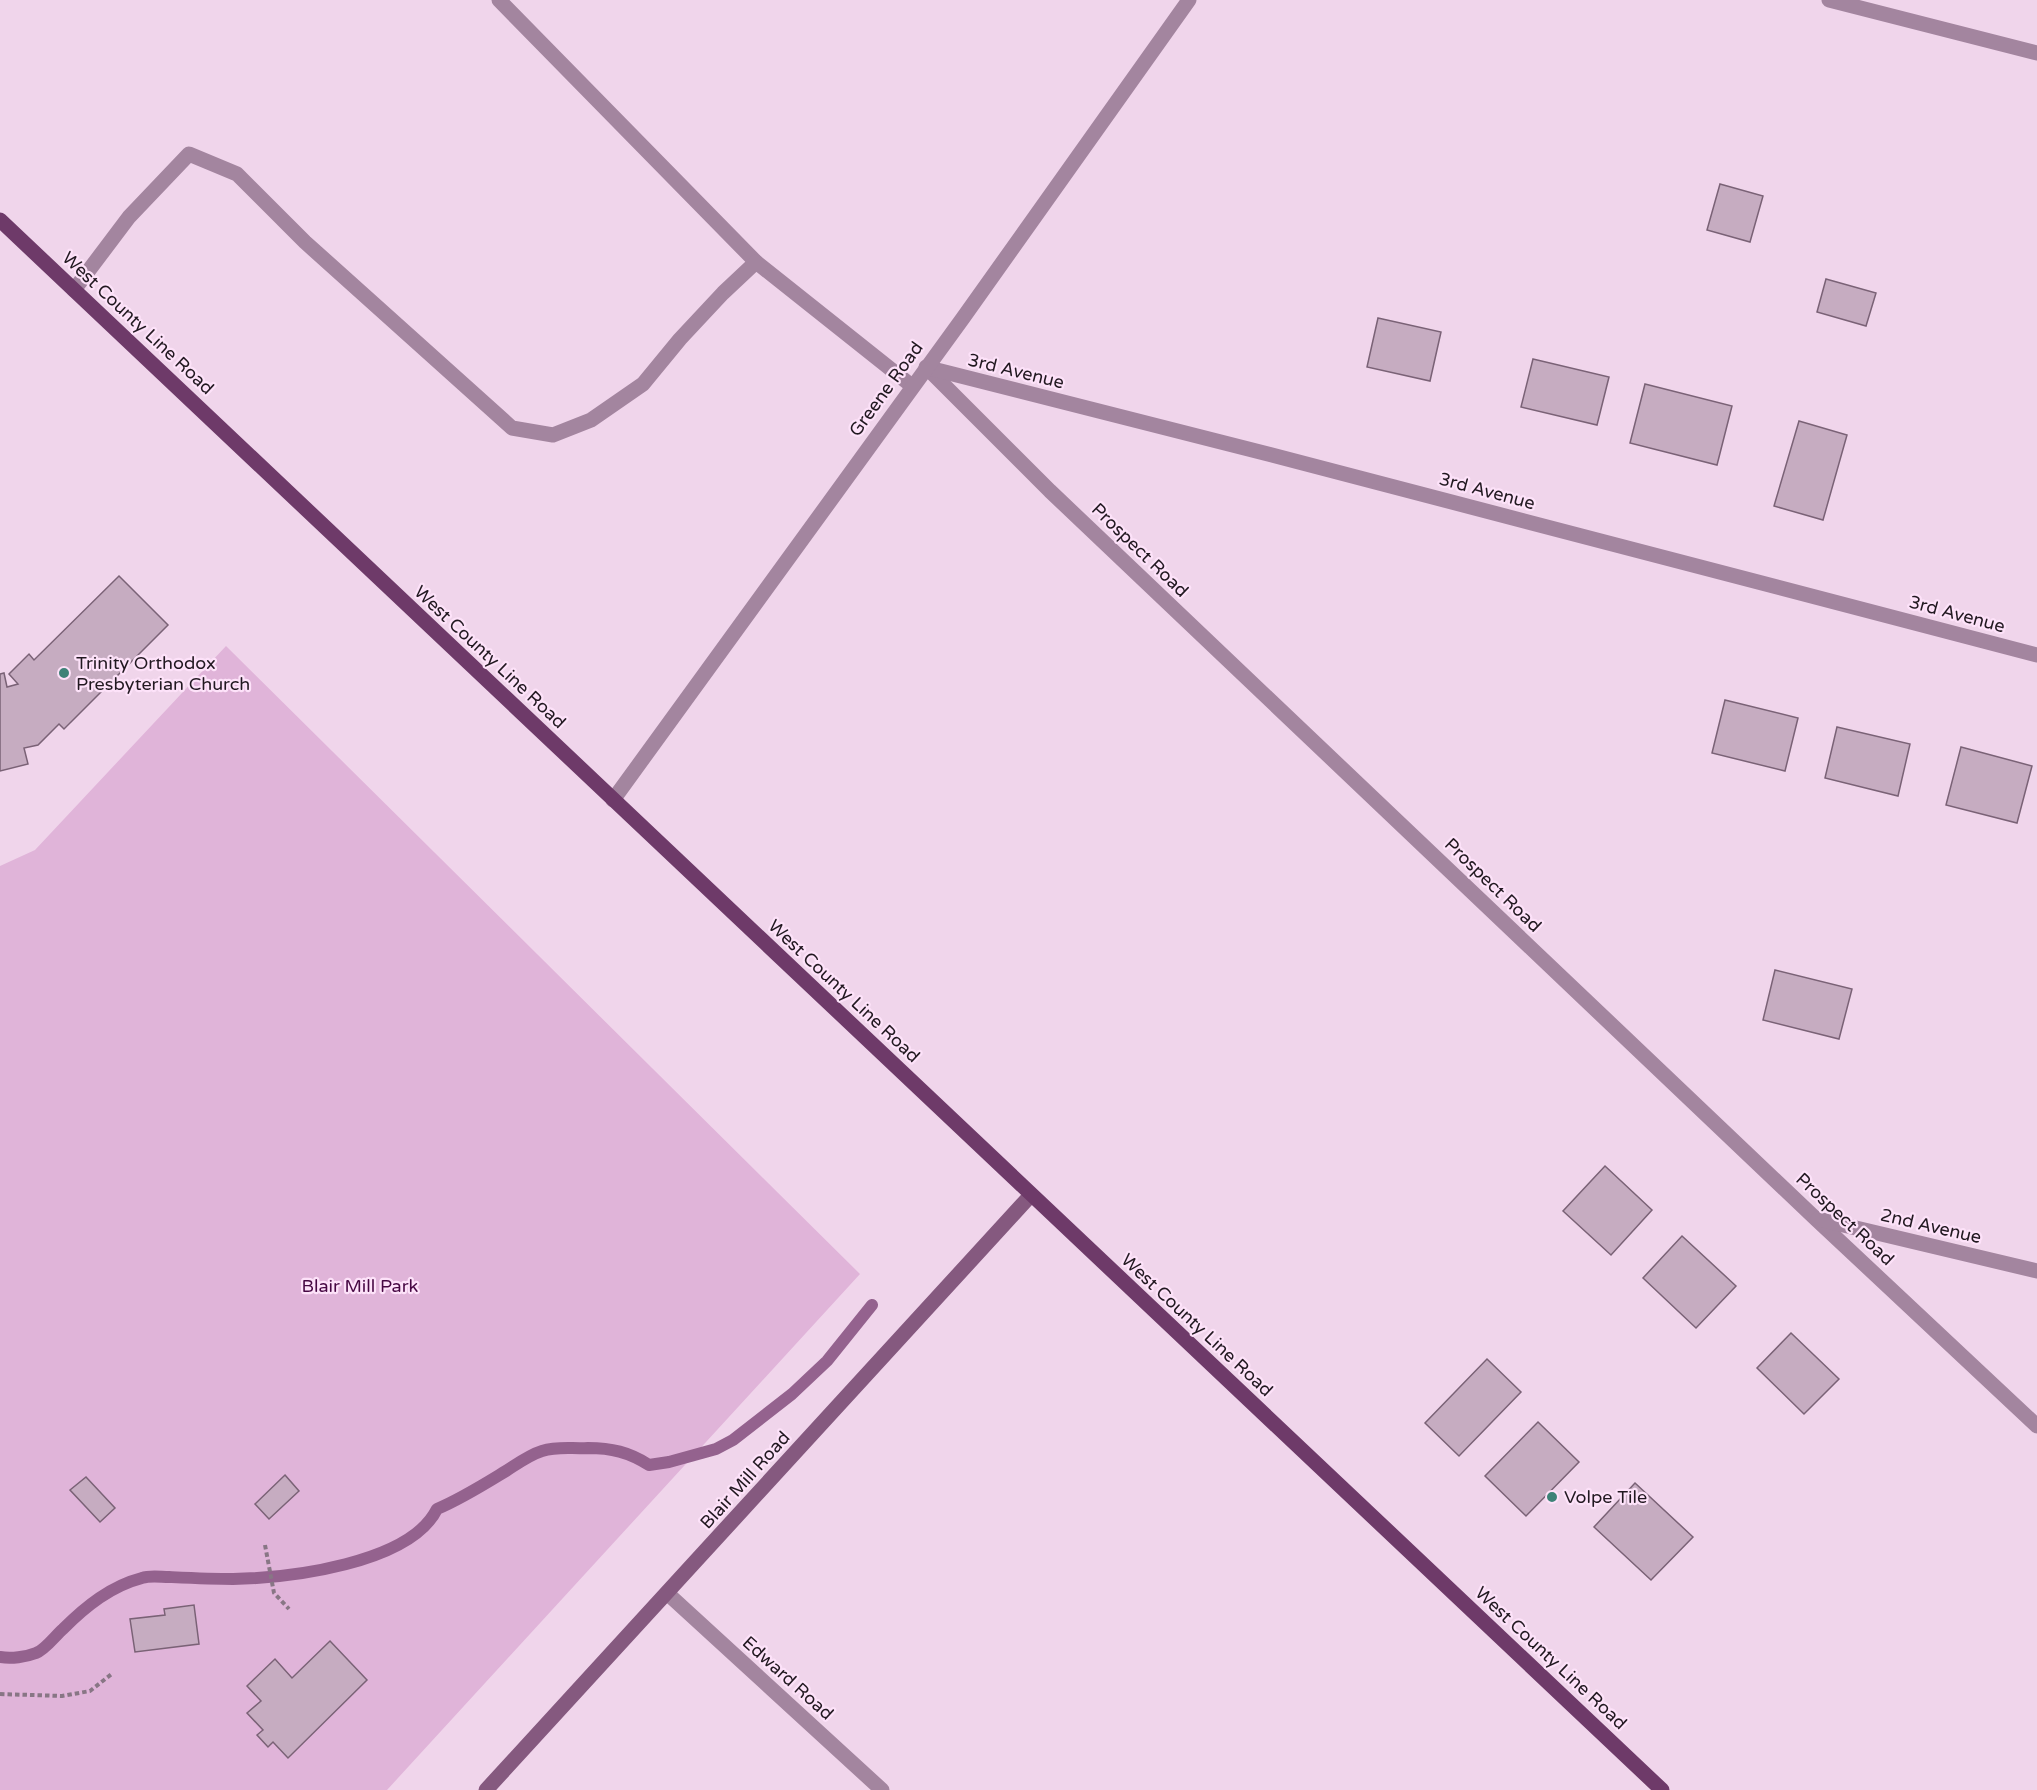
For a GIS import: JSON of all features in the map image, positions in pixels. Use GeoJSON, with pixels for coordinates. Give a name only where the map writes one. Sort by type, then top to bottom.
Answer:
{"type":"FeatureCollection","features":[{"type":"Feature","properties":{"kind":"main road","name":"West County Line Road"},"geometry":{"type":"LineString","coordinates":[[0,220],[1662,1790]]}},
{"type":"Feature","properties":{"kind":"main road","name":"Blair Mill Road"},"geometry":{"type":"LineString","coordinates":[[486,1790],[668,1594],[1031,1195]]}},
{"type":"Feature","properties":{"kind":"street"},"geometry":{"type":"LineString","coordinates":[[499,0],[756,262],[912,386]]}},
{"type":"Feature","properties":{"kind":"street","name":"Greene Road"},"geometry":{"type":"LineString","coordinates":[[613,800],[1189,0]]}},
{"type":"Feature","properties":{"kind":"street"},"geometry":{"type":"LineString","coordinates":[[1829,0],[2037,53]]}},
{"type":"Feature","properties":{"kind":"street"},"geometry":{"type":"LineString","coordinates":[[74,290],[129,218],[189,154],[237,174],[305,242],[512,428],[553,435],[591,420],[643,384],[701,316],[756,262]]}},
{"type":"Feature","properties":{"kind":"street","name":"3rd Avenue"},"geometry":{"type":"LineString","coordinates":[[926,367],[2037,655]]}},
{"type":"Feature","properties":{"kind":"street","name":"Prospect Road"},"geometry":{"type":"LineString","coordinates":[[926,367],[1058,500],[2037,1426]]}},
{"type":"Feature","properties":{"kind":"street","name":"2nd Avenue"},"geometry":{"type":"LineString","coordinates":[[1816,1219],[2037,1271]]}},
{"type":"Feature","properties":{"kind":"street","name":"Edward Road"},"geometry":{"type":"LineString","coordinates":[[668,1594],[882,1790]]}},
{"type":"Feature","properties":{"kind":"path"},"geometry":{"type":"LineString","coordinates":[[264,1545],[274,1593],[289,1608]]}},
{"type":"Feature","properties":{"kind":"path"},"geometry":{"type":"LineString","coordinates":[[0,1694],[62,1696],[90,1692],[113,1673]]}},
{"type":"Feature","properties":{"kind":"green space","name":"Blair Mill Park"},"geometry":{"type":"Polygon","coordinates":[[[226,646],[860,1274],[387,1790],[0,1790],[0,866],[35,850],[226,646]]]}},
{"type":"Feature","properties":{"kind":"building"},"geometry":{"type":"Polygon","coordinates":[[[1720,184],[1763,196],[1750,242],[1707,230],[1720,184]]]}},
{"type":"Feature","properties":{"kind":"building"},"geometry":{"type":"Polygon","coordinates":[[[1826,279],[1876,293],[1866,326],[1817,312],[1826,279]]]}},
{"type":"Feature","properties":{"kind":"building"},"geometry":{"type":"Polygon","coordinates":[[[1378,318],[1441,332],[1430,381],[1367,367],[1378,318]]]}},
{"type":"Feature","properties":{"kind":"building"},"geometry":{"type":"Polygon","coordinates":[[[1533,359],[1609,377],[1597,425],[1521,407],[1533,359]]]}},
{"type":"Feature","properties":{"kind":"building"},"geometry":{"type":"Polygon","coordinates":[[[1645,384],[1732,406],[1717,465],[1630,443],[1645,384]]]}},
{"type":"Feature","properties":{"kind":"building"},"geometry":{"type":"Polygon","coordinates":[[[1799,421],[1847,435],[1823,520],[1774,506],[1799,421]]]}},
{"type":"Feature","properties":{"kind":"building","name":"Trinity Orthodox Presbyterian Church"},"geometry":{"type":"Polygon","coordinates":[[[119,576],[168,625],[64,729],[59,724],[38,745],[24,748],[28,764],[0,771],[0,674],[4,673],[7,687],[18,684],[9,674],[29,654],[34,660],[119,576]]]}},
{"type":"Feature","properties":{"kind":"building"},"geometry":{"type":"Polygon","coordinates":[[[1725,700],[1798,718],[1785,771],[1712,753],[1725,700]]]}},
{"type":"Feature","properties":{"kind":"building"},"geometry":{"type":"Polygon","coordinates":[[[1837,727],[1910,744],[1898,796],[1825,778],[1837,727]]]}},
{"type":"Feature","properties":{"kind":"building"},"geometry":{"type":"Polygon","coordinates":[[[1961,747],[2032,766],[2017,823],[1946,805],[1961,747]]]}},
{"type":"Feature","properties":{"kind":"building"},"geometry":{"type":"Polygon","coordinates":[[[1775,970],[1852,989],[1839,1039],[1763,1020],[1775,970]]]}},
{"type":"Feature","properties":{"kind":"building"},"geometry":{"type":"Polygon","coordinates":[[[1605,1166],[1652,1210],[1611,1255],[1563,1211],[1605,1166]]]}},
{"type":"Feature","properties":{"kind":"building"},"geometry":{"type":"Polygon","coordinates":[[[1682,1236],[1736,1286],[1696,1328],[1643,1278],[1682,1236]]]}},
{"type":"Feature","properties":{"kind":"building"},"geometry":{"type":"Polygon","coordinates":[[[1791,1333],[1839,1379],[1804,1414],[1757,1368],[1791,1333]]]}},
{"type":"Feature","properties":{"kind":"building"},"geometry":{"type":"Polygon","coordinates":[[[1487,1359],[1521,1392],[1459,1456],[1425,1423],[1487,1359]]]}},
{"type":"Feature","properties":{"kind":"building"},"geometry":{"type":"Polygon","coordinates":[[[1538,1422],[1579,1462],[1526,1516],[1485,1476],[1538,1422]]]}},
{"type":"Feature","properties":{"kind":"building"},"geometry":{"type":"Polygon","coordinates":[[[285,1475],[299,1491],[269,1519],[255,1504],[285,1475]]]}},
{"type":"Feature","properties":{"kind":"building"},"geometry":{"type":"Polygon","coordinates":[[[86,1477],[115,1508],[100,1522],[70,1490],[86,1477]]]}},
{"type":"Feature","properties":{"kind":"building"},"geometry":{"type":"Polygon","coordinates":[[[1635,1483],[1693,1537],[1651,1580],[1594,1527],[1635,1483]]]}},
{"type":"Feature","properties":{"kind":"building"},"geometry":{"type":"Polygon","coordinates":[[[194,1605],[199,1644],[135,1652],[130,1619],[165,1615],[164,1609],[194,1605]]]}},
{"type":"Feature","properties":{"kind":"building"},"geometry":{"type":"Polygon","coordinates":[[[330,1641],[367,1680],[288,1758],[273,1742],[268,1747],[257,1735],[263,1730],[247,1713],[261,1701],[247,1686],[275,1659],[292,1678],[330,1641]]]}},
{"type":"Feature","properties":{"kind":"waterway"},"geometry":{"type":"LineString","coordinates":[[0,1657],[18,1657],[39,1651],[81,1612],[100,1598],[120,1586],[145,1577],[256,1578],[315,1571],[375,1555],[401,1543],[423,1528],[437,1509],[528,1457],[548,1449],[604,1449],[627,1454],[649,1465],[716,1449],[733,1440],[792,1394],[827,1361],[872,1305]]}},
{"type":"Feature","properties":{"kind":"place","name":"Trinity Orthodox Presbyterian Church"},"geometry":{"type":"Point","coordinates":[64,673]}},
{"type":"Feature","properties":{"kind":"place","name":"Volpe Tile"},"geometry":{"type":"Point","coordinates":[1552,1497]}}]}
